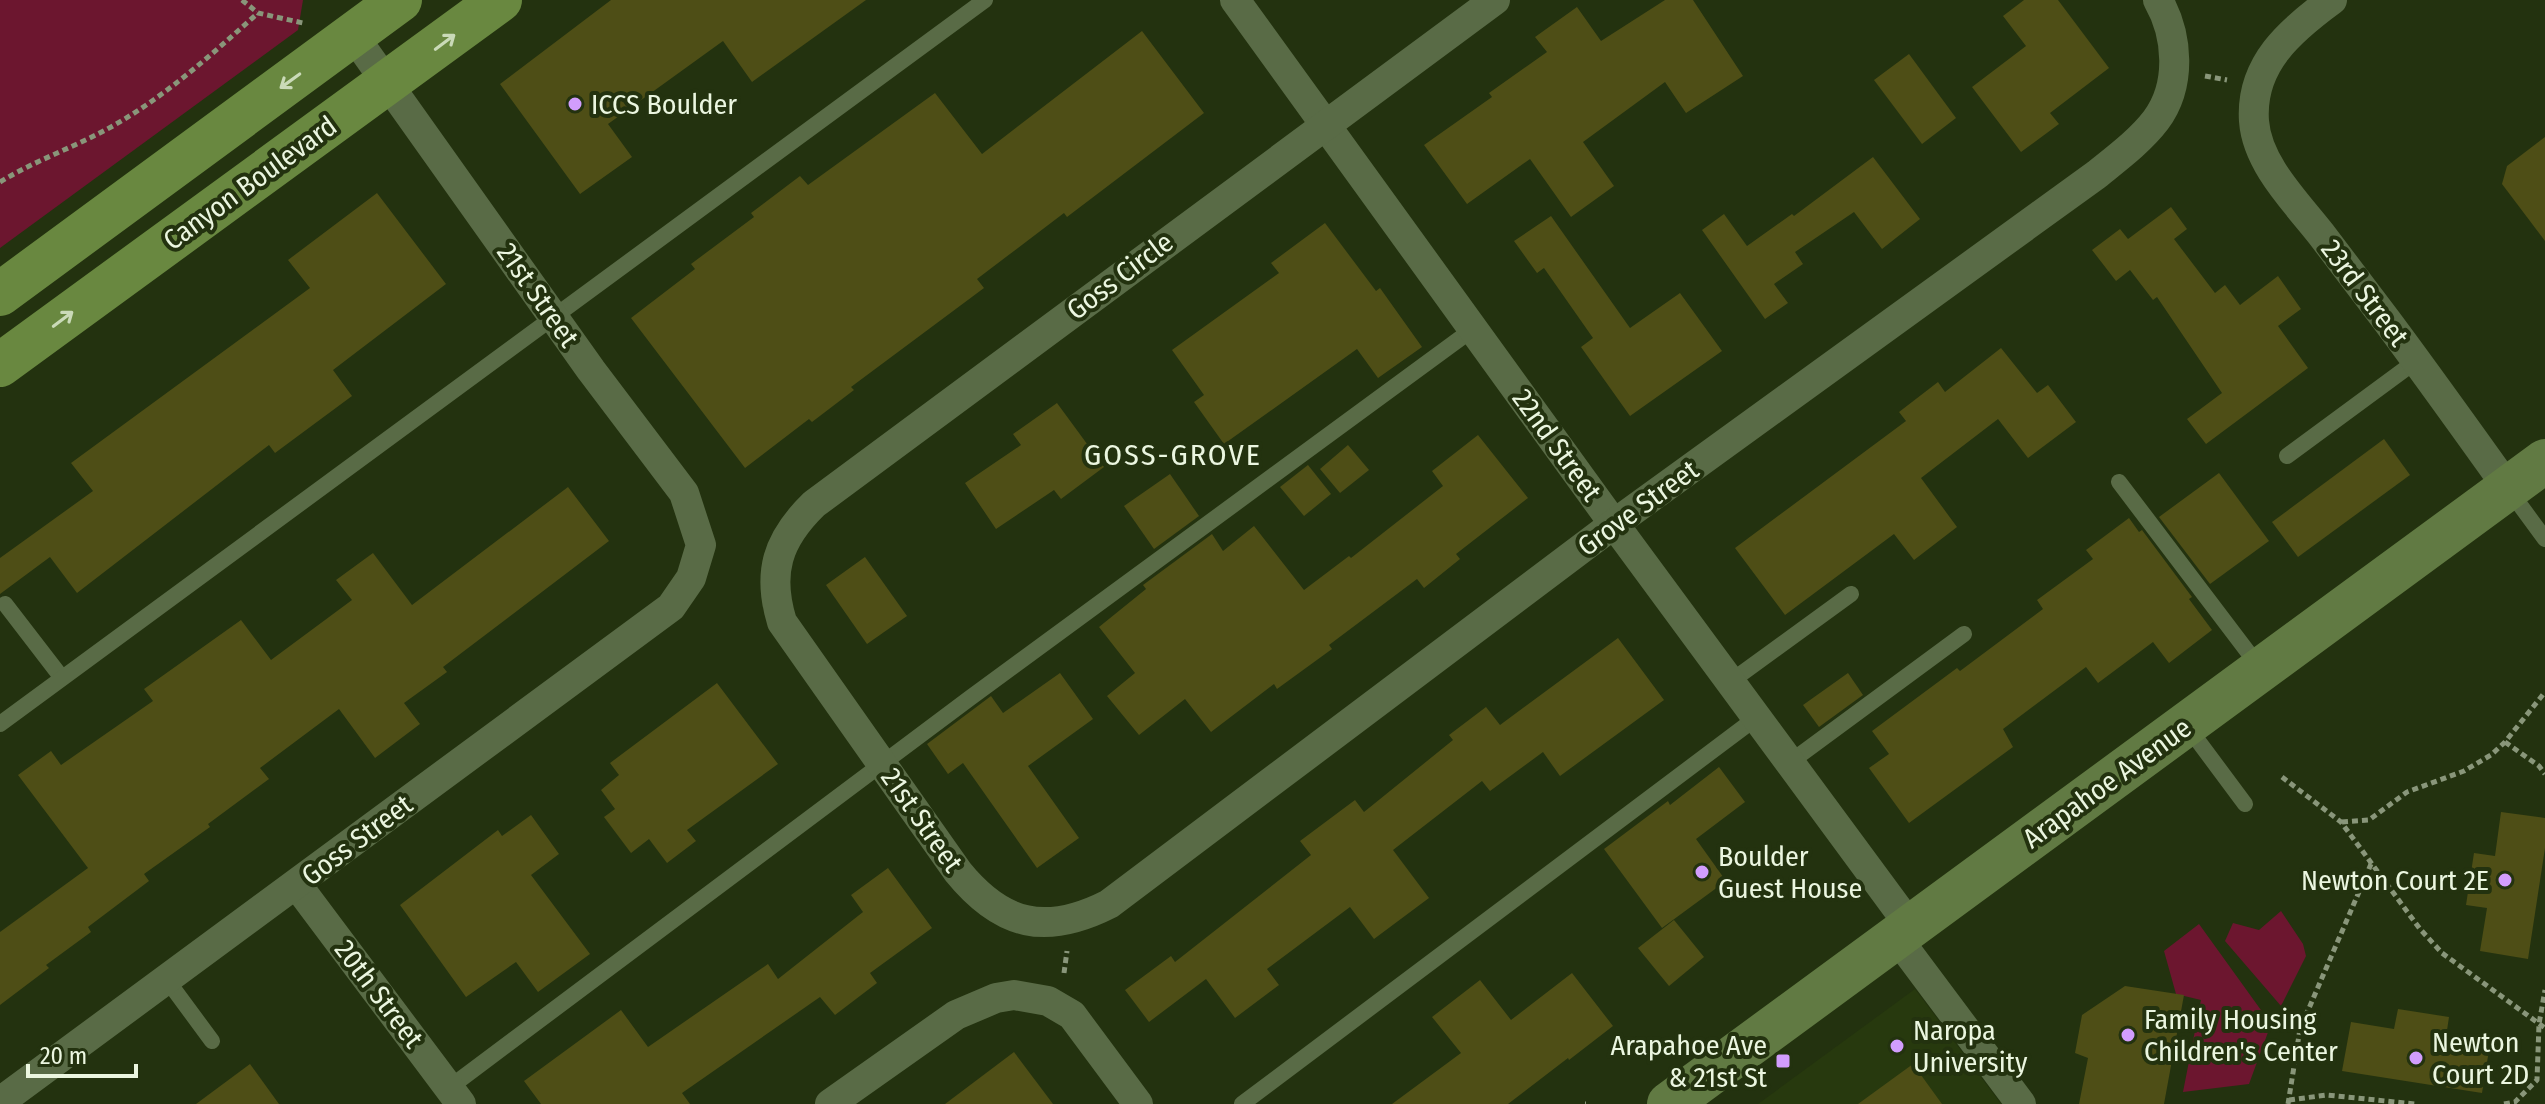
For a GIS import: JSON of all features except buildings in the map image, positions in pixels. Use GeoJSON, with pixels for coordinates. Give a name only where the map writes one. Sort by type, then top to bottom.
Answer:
{"type":"FeatureCollection","features":[{"type":"Feature","properties":{"kind":"main road","name":"Canyon Boulevard"},"geometry":{"type":"LineString","coordinates":[[0,294],[400,0]]}},
{"type":"Feature","properties":{"kind":"main road","name":"Canyon Boulevard"},"geometry":{"type":"LineString","coordinates":[[0,365],[500,0]]}},
{"type":"Feature","properties":{"kind":"main road","name":"Arapahoe Avenue"},"geometry":{"type":"LineString","coordinates":[[1669,1104],[2545,461]]}},
{"type":"Feature","properties":{"kind":"street","name":"22nd Street"},"geometry":{"type":"LineString","coordinates":[[1235,0],[1789,763],[2021,1104]]}},
{"type":"Feature","properties":{"kind":"street","name":"Goss Circle"},"geometry":{"type":"LineString","coordinates":[[776,575],[777,555],[792,525],[814,504],[1495,0]]}},
{"type":"Feature","properties":{"kind":"street"},"geometry":{"type":"LineString","coordinates":[[2158,0],[2173,31],[2173,69]]}},
{"type":"Feature","properties":{"kind":"street"},"geometry":{"type":"LineString","coordinates":[[2257,86],[2266,64],[2285,38],[2332,0]]}},
{"type":"Feature","properties":{"kind":"street","name":"21st Street"},"geometry":{"type":"LineString","coordinates":[[353,35],[552,316],[684,493],[701,545],[697,563]]}},
{"type":"Feature","properties":{"kind":"street","name":"Grove Street"},"geometry":{"type":"LineString","coordinates":[[1071,919],[1109,904],[1614,524],[2105,168],[2158,118],[2171,87],[2173,69]]}},
{"type":"Feature","properties":{"kind":"street","name":"23rd Street"},"geometry":{"type":"LineString","coordinates":[[2257,86],[2254,121],[2264,155],[2277,177],[2508,488]]}},
{"type":"Feature","properties":{"kind":"street","name":"Goss Street"},"geometry":{"type":"LineString","coordinates":[[0,1102],[671,607],[691,578],[697,563]]}},
{"type":"Feature","properties":{"kind":"street","name":"21st Street"},"geometry":{"type":"LineString","coordinates":[[776,575],[775,598],[782,622],[958,872],[980,898],[1020,920],[1054,924],[1071,919]]}},
{"type":"Feature","properties":{"kind":"street","name":"20th Street"},"geometry":{"type":"LineString","coordinates":[[297,885],[455,1096]]}},
{"type":"Feature","properties":{"kind":"street"},"geometry":{"type":"LineString","coordinates":[[830,1104],[929,1032],[967,1009],[1014,995],[1047,1002],[1084,1028],[1138,1104]]}},
{"type":"Feature","properties":{"kind":"lane"},"geometry":{"type":"LineString","coordinates":[[0,724],[985,0]]}},
{"type":"Feature","properties":{"kind":"lane"},"geometry":{"type":"LineString","coordinates":[[455,1096],[882,764],[1473,329]]}},
{"type":"Feature","properties":{"kind":"lane"},"geometry":{"type":"LineString","coordinates":[[2287,456],[2416,361]]}},
{"type":"Feature","properties":{"kind":"lane"},"geometry":{"type":"LineString","coordinates":[[2119,482],[2261,669]]}},
{"type":"Feature","properties":{"kind":"lane"},"geometry":{"type":"LineString","coordinates":[[2508,488],[2545,539]]}},
{"type":"Feature","properties":{"kind":"lane"},"geometry":{"type":"LineString","coordinates":[[1730,682],[1851,594]]}},
{"type":"Feature","properties":{"kind":"lane"},"geometry":{"type":"LineString","coordinates":[[5,604],[62,678]]}},
{"type":"Feature","properties":{"kind":"lane"},"geometry":{"type":"LineString","coordinates":[[1789,763],[1964,634]]}},
{"type":"Feature","properties":{"kind":"lane"},"geometry":{"type":"LineString","coordinates":[[1242,1104],[1756,718]]}},
{"type":"Feature","properties":{"kind":"lane"},"geometry":{"type":"LineString","coordinates":[[2186,725],[2245,804]]}},
{"type":"Feature","properties":{"kind":"lane"},"geometry":{"type":"LineString","coordinates":[[167,980],[212,1041]]}},
{"type":"Feature","properties":{"kind":"path"},"geometry":{"type":"LineString","coordinates":[[242,0],[258,13],[353,35]]}},
{"type":"Feature","properties":{"kind":"path"},"geometry":{"type":"LineString","coordinates":[[0,182],[32,162],[110,128],[177,85],[258,13]]}},
{"type":"Feature","properties":{"kind":"path"},"geometry":{"type":"LineString","coordinates":[[2173,69],[2257,86]]}},
{"type":"Feature","properties":{"kind":"path"},"geometry":{"type":"LineString","coordinates":[[2341,822],[2369,820],[2407,792],[2464,771],[2505,742],[2545,692]]}},
{"type":"Feature","properties":{"kind":"path"},"geometry":{"type":"LineString","coordinates":[[2505,742],[2539,766],[2545,774]]}},
{"type":"Feature","properties":{"kind":"path"},"geometry":{"type":"LineString","coordinates":[[2282,777],[2341,822],[2420,929],[2442,953],[2542,1026]]}},
{"type":"Feature","properties":{"kind":"path"},"geometry":{"type":"LineString","coordinates":[[2371,863],[2300,1029],[2288,1102],[2327,1095],[2415,1104]]}},
{"type":"Feature","properties":{"kind":"path"},"geometry":{"type":"LineString","coordinates":[[1047,1002],[1071,919]]}},
{"type":"Feature","properties":{"kind":"path"},"geometry":{"type":"LineString","coordinates":[[2504,1104],[2515,1102],[2537,1080],[2545,990]]}},
{"type":"Feature","properties":{"kind":"shaded area"},"geometry":{"type":"Polygon","coordinates":[[[0,0],[303,0],[298,30],[0,248],[0,0]]]}},
{"type":"Feature","properties":{"kind":"shaded area"},"geometry":{"type":"Polygon","coordinates":[[[2281,911],[2303,944],[2306,956],[2281,1006],[2225,941],[2233,923],[2259,930],[2281,911]]]}},
{"type":"Feature","properties":{"kind":"shaded area"},"geometry":{"type":"Polygon","coordinates":[[[2199,924],[2271,1024],[2249,1084],[2183,1092],[2201,1000],[2176,994],[2164,951],[2199,924]]]}},
{"type":"Feature","properties":{"kind":"shaded area","name":"Naropa University"},"geometry":{"type":"Polygon","coordinates":[[[1915,989],[2001,1104],[1758,1104],[1915,989]]]}},
{"type":"Feature","properties":{"kind":"place","name":"ICCS Boulder"},"geometry":{"type":"Point","coordinates":[575,104]}},
{"type":"Feature","properties":{"kind":"place","name":"Boulder Guest House"},"geometry":{"type":"Point","coordinates":[1702,872]}},
{"type":"Feature","properties":{"kind":"place","name":"Newton Court 2E"},"geometry":{"type":"Point","coordinates":[2505,880]}},
{"type":"Feature","properties":{"kind":"place","name":"Family Housing Children's Center"},"geometry":{"type":"Point","coordinates":[2128,1035]}},
{"type":"Feature","properties":{"kind":"place","name":"Naropa University"},"geometry":{"type":"Point","coordinates":[1897,1046]}},
{"type":"Feature","properties":{"kind":"place","name":"Newton Court 2D"},"geometry":{"type":"Point","coordinates":[2416,1058]}},
{"type":"Feature","properties":{"kind":"place","name":"Arapahoe Ave & 21st St"},"geometry":{"type":"Point","coordinates":[1783,1061]}},
{"type":"Feature","properties":{"kind":"district","name":"GOSS-GROVE"},"geometry":{"type":"Point","coordinates":[1173,455]}}]}
